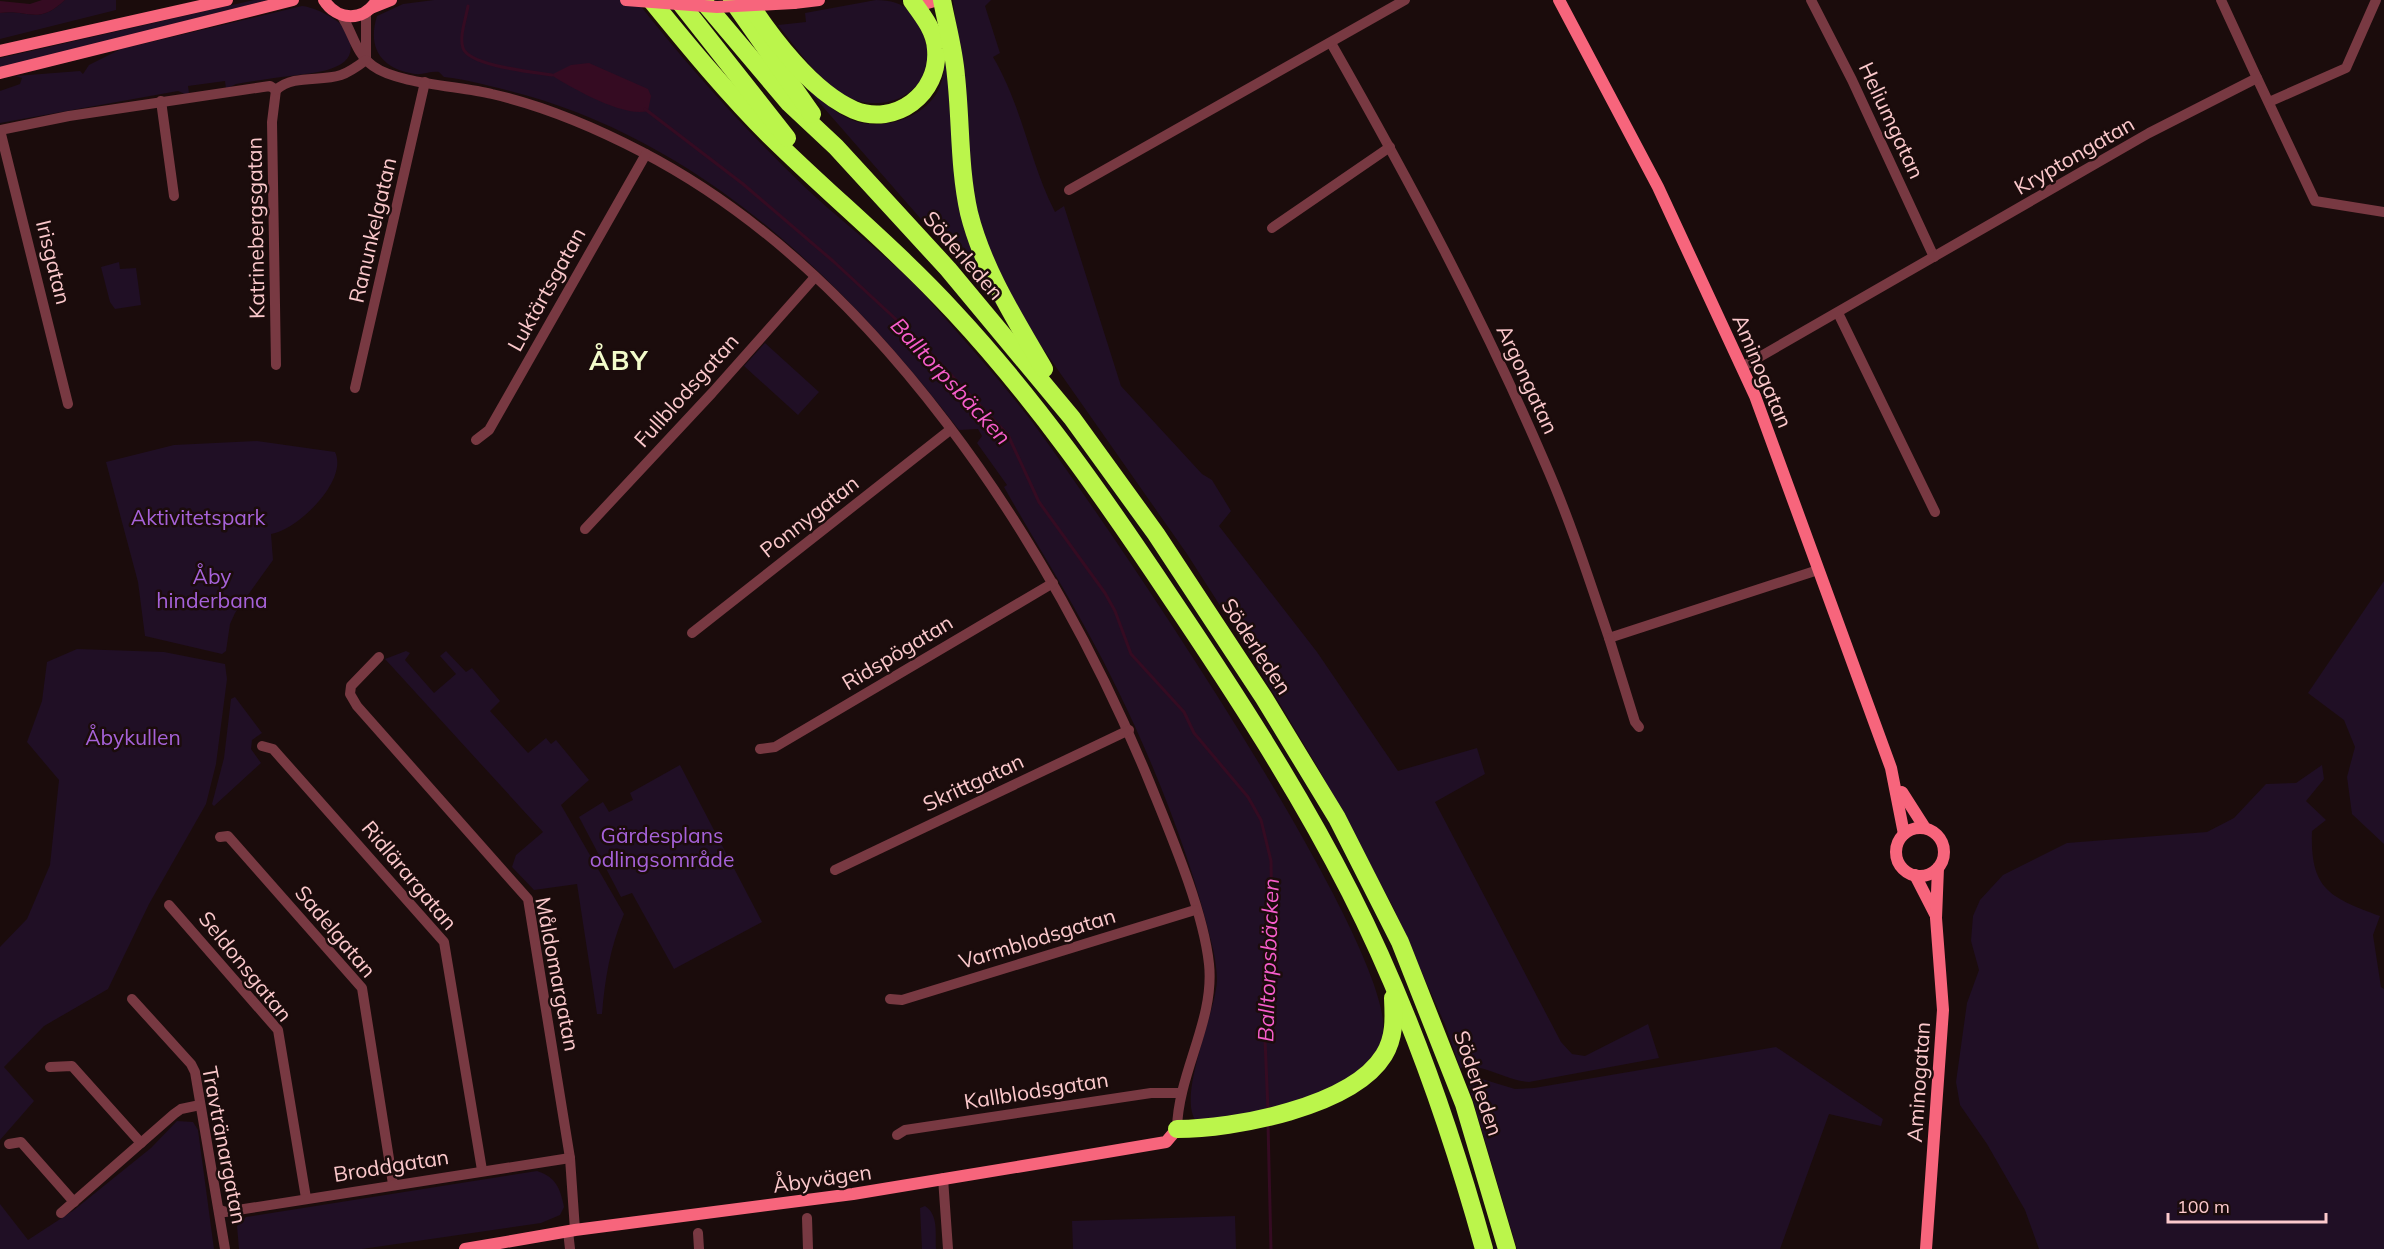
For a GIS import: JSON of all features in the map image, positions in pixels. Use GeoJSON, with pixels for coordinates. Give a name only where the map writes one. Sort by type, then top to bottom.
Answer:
{"type":"FeatureCollection","features":[{"type":"Feature","properties":{"kind":"highway"},"geometry":{"type":"LineString","coordinates":[[651,0],[714,77],[775,141],[825,187]]}},
{"type":"Feature","properties":{"kind":"highway"},"geometry":{"type":"LineString","coordinates":[[678,0],[825,187]]}},
{"type":"Feature","properties":{"kind":"highway"},"geometry":{"type":"LineString","coordinates":[[702,0],[789,103],[836,147]]}},
{"type":"Feature","properties":{"kind":"highway"},"geometry":{"type":"LineString","coordinates":[[732,0],[836,147]]}},
{"type":"Feature","properties":{"kind":"highway"},"geometry":{"type":"LineString","coordinates":[[747,0],[776,40],[824,92],[842,104],[870,115],[894,114],[905,108],[914,102],[931,81],[935,68],[934,37],[911,1]]}},
{"type":"Feature","properties":{"kind":"highway"},"geometry":{"type":"LineString","coordinates":[[942,0],[956,74],[962,158],[970,214],[985,260],[1004,300],[1072,418]]}},
{"type":"Feature","properties":{"kind":"highway","name":"Söderleden"},"geometry":{"type":"LineString","coordinates":[[836,147],[948,269],[1072,418],[1150,525],[1264,698],[1366,872],[1400,942],[1442,1042],[1477,1142],[1507,1249]]}},
{"type":"Feature","properties":{"kind":"highway","name":"Söderleden"},"geometry":{"type":"LineString","coordinates":[[825,187],[956,314],[1028,399],[1112,510],[1235,695],[1307,813],[1350,891],[1393,984],[1443,1111],[1484,1249]]}},
{"type":"Feature","properties":{"kind":"highway"},"geometry":{"type":"LineString","coordinates":[[1177,1129],[1213,1128],[1267,1118],[1332,1095],[1360,1079],[1379,1062],[1389,1044],[1394,1025],[1393,984]]}},
{"type":"Feature","properties":{"kind":"street"},"geometry":{"type":"LineString","coordinates":[[0,51],[227,0]]}},
{"type":"Feature","properties":{"kind":"street"},"geometry":{"type":"LineString","coordinates":[[0,73],[293,0]]}},
{"type":"Feature","properties":{"kind":"street"},"geometry":{"type":"LineString","coordinates":[[341,15],[354,16],[391,0]]}},
{"type":"Feature","properties":{"kind":"street"},"geometry":{"type":"LineString","coordinates":[[626,0],[717,7],[819,0]]}},
{"type":"Feature","properties":{"kind":"street"},"geometry":{"type":"LineString","coordinates":[[911,1],[924,4],[938,0]]}},
{"type":"Feature","properties":{"kind":"street"},"geometry":{"type":"LineString","coordinates":[[1069,190],[1406,0]]}},
{"type":"Feature","properties":{"kind":"street","name":"Aminogatan"},"geometry":{"type":"LineString","coordinates":[[1559,0],[1659,187],[1742,367],[1893,775],[1904,834],[1898,844],[1897,855],[1901,866],[1915,875],[1936,918]]}},
{"type":"Feature","properties":{"kind":"street","name":"Heliumgatan"},"geometry":{"type":"LineString","coordinates":[[1811,0],[1852,80],[1934,257]]}},
{"type":"Feature","properties":{"kind":"street"},"geometry":{"type":"LineString","coordinates":[[2221,0],[2315,201],[2384,212]]}},
{"type":"Feature","properties":{"kind":"street"},"geometry":{"type":"LineString","coordinates":[[2269,102],[2346,68],[2376,0]]}},
{"type":"Feature","properties":{"kind":"street"},"geometry":{"type":"LineString","coordinates":[[322,1],[341,15],[351,28],[360,54],[391,75],[528,104],[597,129],[696,183],[755,225],[815,277],[870,334],[992,484],[1053,583],[1094,658],[1129,730],[1165,819],[1195,910],[1209,964],[1209,986],[1181,1094],[1177,1129]]}},
{"type":"Feature","properties":{"kind":"street"},"geometry":{"type":"LineString","coordinates":[[366,60],[371,7]]}},
{"type":"Feature","properties":{"kind":"street","name":"Argongatan"},"geometry":{"type":"LineString","coordinates":[[1331,43],[1390,147],[1473,307],[1546,464],[1609,638],[1635,722],[1639,727]]}},
{"type":"Feature","properties":{"kind":"street"},"geometry":{"type":"LineString","coordinates":[[0,130],[161,101],[270,86],[276,90],[285,83],[297,80],[339,76],[366,60]]}},
{"type":"Feature","properties":{"kind":"street","name":"Kryptongatan"},"geometry":{"type":"LineString","coordinates":[[1742,367],[2149,133],[2257,78]]}},
{"type":"Feature","properties":{"kind":"street","name":"Ranunkelgatan"},"geometry":{"type":"LineString","coordinates":[[355,388],[425,81]]}},
{"type":"Feature","properties":{"kind":"street","name":"Katrinebergsgatan"},"geometry":{"type":"LineString","coordinates":[[276,90],[272,122],[276,365]]}},
{"type":"Feature","properties":{"kind":"street"},"geometry":{"type":"LineString","coordinates":[[161,101],[174,196]]}},
{"type":"Feature","properties":{"kind":"street","name":"Irisgatan"},"geometry":{"type":"LineString","coordinates":[[0,130],[68,404]]}},
{"type":"Feature","properties":{"kind":"street"},"geometry":{"type":"LineString","coordinates":[[1272,228],[1390,147]]}},
{"type":"Feature","properties":{"kind":"street","name":"Luktärtsgatan"},"geometry":{"type":"LineString","coordinates":[[476,440],[489,430],[646,154]]}},
{"type":"Feature","properties":{"kind":"street","name":"Fullblodsgatan"},"geometry":{"type":"LineString","coordinates":[[585,529],[712,393],[815,277]]}},
{"type":"Feature","properties":{"kind":"street"},"geometry":{"type":"LineString","coordinates":[[1838,313],[1935,512]]}},
{"type":"Feature","properties":{"kind":"street","name":"Ponnygatan"},"geometry":{"type":"LineString","coordinates":[[692,633],[950,430]]}},
{"type":"Feature","properties":{"kind":"street"},"geometry":{"type":"LineString","coordinates":[[1609,638],[1818,570]]}},
{"type":"Feature","properties":{"kind":"street","name":"Ridspögatan"},"geometry":{"type":"LineString","coordinates":[[760,748],[775,747],[1053,583]]}},
{"type":"Feature","properties":{"kind":"street","name":"Måldomargatan"},"geometry":{"type":"LineString","coordinates":[[379,657],[351,686],[350,694],[357,706],[528,899],[570,1158],[570,1249]]}},
{"type":"Feature","properties":{"kind":"street","name":"Skrittgatan"},"geometry":{"type":"LineString","coordinates":[[835,870],[1129,730]]}},
{"type":"Feature","properties":{"kind":"street","name":"Ridlärargatan"},"geometry":{"type":"LineString","coordinates":[[262,746],[273,749],[444,942],[482,1170]]}},
{"type":"Feature","properties":{"kind":"street","name":"Aminogatan"},"geometry":{"type":"LineString","coordinates":[[1893,775],[1925,828],[1933,832],[1942,842],[1944,856],[1938,868],[1936,918],[1942,1010],[1926,1249]]}},
{"type":"Feature","properties":{"kind":"street"},"geometry":{"type":"LineString","coordinates":[[1904,834],[1914,829],[1925,828]]}},
{"type":"Feature","properties":{"kind":"street","name":"Sadelgatan"},"geometry":{"type":"LineString","coordinates":[[220,837],[228,836],[362,988],[393,1184]]}},
{"type":"Feature","properties":{"kind":"street"},"geometry":{"type":"LineString","coordinates":[[1915,875],[1930,874],[1938,868]]}},
{"type":"Feature","properties":{"kind":"street","name":"Seldonsgatan"},"geometry":{"type":"LineString","coordinates":[[170,905],[278,1030],[306,1198]]}},
{"type":"Feature","properties":{"kind":"street","name":"Varmblodsgatan"},"geometry":{"type":"LineString","coordinates":[[890,999],[902,1000],[1195,910]]}},
{"type":"Feature","properties":{"kind":"street","name":"Travtränargatan"},"geometry":{"type":"LineString","coordinates":[[132,999],[191,1064],[195,1072],[225,1249]]}},
{"type":"Feature","properties":{"kind":"street"},"geometry":{"type":"LineString","coordinates":[[50,1066],[72,1066],[141,1143]]}},
{"type":"Feature","properties":{"kind":"street","name":"Kallblodsgatan"},"geometry":{"type":"LineString","coordinates":[[897,1135],[905,1130],[1151,1093],[1181,1094]]}},
{"type":"Feature","properties":{"kind":"street"},"geometry":{"type":"LineString","coordinates":[[61,1213],[181,1109],[200,1105]]}},
{"type":"Feature","properties":{"kind":"street","name":"Åbyvägen"},"geometry":{"type":"LineString","coordinates":[[465,1249],[571,1231],[789,1203],[1162,1143],[1174,1136],[1177,1129]]}},
{"type":"Feature","properties":{"kind":"street"},"geometry":{"type":"LineString","coordinates":[[9,1144],[21,1142],[74,1202]]}},
{"type":"Feature","properties":{"kind":"street","name":"Broddgatan"},"geometry":{"type":"LineString","coordinates":[[220,1210],[225,1212],[570,1158]]}},
{"type":"Feature","properties":{"kind":"street"},"geometry":{"type":"LineString","coordinates":[[943,1178],[948,1249]]}},
{"type":"Feature","properties":{"kind":"street"},"geometry":{"type":"LineString","coordinates":[[807,1218],[808,1249]]}},
{"type":"Feature","properties":{"kind":"street"},"geometry":{"type":"LineString","coordinates":[[698,1233],[699,1249]]}},
{"type":"Feature","properties":{"kind":"green space"},"geometry":{"type":"Polygon","coordinates":[[[65,0],[116,0],[116,10],[0,39],[0,13],[40,14],[55,8],[65,0]]]}},
{"type":"Feature","properties":{"kind":"green space"},"geometry":{"type":"Polygon","coordinates":[[[254,0],[268,0],[0,67],[0,58],[254,0]]]}},
{"type":"Feature","properties":{"kind":"green space"},"geometry":{"type":"Polygon","coordinates":[[[434,0],[636,0],[697,74],[741,122],[809,191],[923,293],[996,377],[1064,466],[1175,631],[1299,831],[1347,921],[1377,994],[1382,1040],[1370,1061],[1351,1078],[1328,1091],[1301,1101],[1245,1114],[1196,1121],[1191,1109],[1191,1093],[1217,981],[1213,949],[1203,908],[1176,826],[1125,704],[1076,611],[1004,487],[1007,485],[977,443],[982,436],[978,429],[959,430],[866,320],[815,268],[761,221],[703,178],[641,142],[576,112],[506,90],[444,77],[439,72],[418,74],[403,71],[385,62],[376,47],[374,38],[377,16],[403,4],[434,0]]]}},
{"type":"Feature","properties":{"kind":"green space"},"geometry":{"type":"Polygon","coordinates":[[[876,0],[895,3],[910,11],[923,33],[930,58],[925,73],[909,92],[887,102],[875,103],[850,98],[830,85],[806,61],[778,25],[806,22],[805,13],[876,0]]]}},
{"type":"Feature","properties":{"kind":"green space"},"geometry":{"type":"Polygon","coordinates":[[[953,0],[991,0],[985,6],[1000,53],[993,57],[1012,96],[1046,193],[1055,212],[1064,206],[1121,386],[1202,474],[1212,480],[1231,511],[1219,526],[1317,652],[1398,771],[1477,748],[1485,774],[1435,802],[1561,1042],[1572,1054],[1585,1056],[1648,1024],[1659,1058],[1529,1082],[1477,1068],[1460,1068],[1446,1027],[1393,907],[1321,773],[1187,554],[1025,323],[987,246],[972,191],[953,0]]]}},
{"type":"Feature","properties":{"kind":"green space"},"geometry":{"type":"Polygon","coordinates":[[[302,6],[326,14],[345,29],[350,43],[350,54],[336,67],[314,73],[236,84],[226,89],[225,81],[188,86],[189,93],[185,94],[178,91],[0,123],[0,91],[20,84],[22,78],[15,76],[80,71],[83,74],[89,65],[121,49],[302,6]]]}},
{"type":"Feature","properties":{"kind":"green space"},"geometry":{"type":"Polygon","coordinates":[[[946,53],[950,112],[999,304],[997,306],[803,84],[845,117],[864,123],[890,123],[915,114],[934,97],[940,86],[946,53]]]}},
{"type":"Feature","properties":{"kind":"green space"},"geometry":{"type":"Polygon","coordinates":[[[119,262],[120,269],[136,268],[141,305],[115,309],[110,302],[101,267],[119,262]]]}},
{"type":"Feature","properties":{"kind":"green space"},"geometry":{"type":"Polygon","coordinates":[[[765,343],[819,392],[798,415],[744,366],[765,343]]]}},
{"type":"Feature","properties":{"kind":"green space","name":"Aktivitetspark"},"geometry":{"type":"Polygon","coordinates":[[[257,441],[335,452],[337,464],[334,477],[327,490],[318,503],[294,524],[271,534],[273,560],[235,613],[230,624],[226,651],[222,654],[145,636],[138,582],[106,462],[174,445],[257,441]]]}},
{"type":"Feature","properties":{"kind":"green space"},"geometry":{"type":"Polygon","coordinates":[[[2384,581],[2384,844],[2352,814],[2347,777],[2355,747],[2344,720],[2308,693],[2384,581]]]}},
{"type":"Feature","properties":{"kind":"green space","name":"Åbykullen"},"geometry":{"type":"Polygon","coordinates":[[[77,649],[164,652],[225,664],[227,679],[216,764],[206,804],[149,904],[108,989],[44,1026],[4,1067],[34,1101],[0,1140],[0,947],[27,919],[50,865],[59,780],[27,742],[42,701],[47,662],[77,649]]]}},
{"type":"Feature","properties":{"kind":"green space"},"geometry":{"type":"Polygon","coordinates":[[[406,651],[410,653],[405,660],[434,693],[456,674],[440,656],[446,651],[466,672],[472,668],[500,701],[490,711],[528,753],[546,738],[551,744],[556,740],[589,780],[561,805],[624,914],[609,963],[602,1014],[597,1014],[577,884],[534,890],[512,867],[516,855],[543,832],[385,659],[406,651]]]}},
{"type":"Feature","properties":{"kind":"green space"},"geometry":{"type":"Polygon","coordinates":[[[235,697],[262,733],[252,740],[251,749],[261,763],[214,806],[212,804],[224,758],[231,699],[235,697]]]}},
{"type":"Feature","properties":{"kind":"green space","name":"Gärdesplans odlingsområde"},"geometry":{"type":"Polygon","coordinates":[[[680,765],[762,922],[674,969],[632,893],[621,897],[579,817],[603,802],[609,812],[633,800],[630,793],[680,765]]]}},
{"type":"Feature","properties":{"kind":"green space"},"geometry":{"type":"Polygon","coordinates":[[[2322,765],[2324,779],[2306,801],[2326,820],[2312,831],[2312,851],[2319,879],[2336,896],[2380,916],[2373,935],[2381,987],[2384,989],[2384,1249],[2039,1249],[2025,1210],[1987,1144],[1960,1105],[1956,1082],[1967,1003],[1979,970],[1971,941],[1973,916],[1980,900],[2003,875],[2067,843],[2207,832],[2234,818],[2266,784],[2296,783],[2322,765]]]}},
{"type":"Feature","properties":{"kind":"green space"},"geometry":{"type":"Polygon","coordinates":[[[1776,1047],[1883,1119],[1881,1126],[1829,1114],[1780,1249],[1517,1249],[1466,1077],[1472,1076],[1515,1089],[1534,1088],[1776,1047]]]}},
{"type":"Feature","properties":{"kind":"green space"},"geometry":{"type":"Polygon","coordinates":[[[177,1121],[193,1122],[198,1130],[214,1249],[0,1249],[0,1204],[28,1240],[74,1210],[151,1148],[177,1121]]]}},
{"type":"Feature","properties":{"kind":"green space"},"geometry":{"type":"Polygon","coordinates":[[[537,1171],[549,1176],[556,1184],[564,1207],[560,1215],[541,1223],[362,1249],[239,1249],[237,1226],[246,1217],[537,1171]]]}},
{"type":"Feature","properties":{"kind":"green space"},"geometry":{"type":"Polygon","coordinates":[[[925,1206],[934,1220],[936,1249],[922,1249],[920,1208],[925,1206]]]}},
{"type":"Feature","properties":{"kind":"green space"},"geometry":{"type":"Polygon","coordinates":[[[1235,1216],[1236,1249],[1073,1249],[1072,1221],[1235,1216]]]}},
{"type":"Feature","properties":{"kind":"shaded area"},"geometry":{"type":"Polygon","coordinates":[[[42,0],[65,0],[55,8],[40,14],[0,13],[0,1],[30,4],[42,0]]]}},
{"type":"Feature","properties":{"kind":"shaded area"},"geometry":{"type":"Polygon","coordinates":[[[589,63],[648,89],[651,96],[648,111],[638,112],[612,106],[551,75],[571,65],[589,63]]]}},
{"type":"Feature","properties":{"kind":"waterway","name":"Balltorpsbäcken"},"geometry":{"type":"LineString","coordinates":[[468,6],[462,38],[463,48],[468,54],[489,64],[552,75]]}},
{"type":"Feature","properties":{"kind":"waterway","name":"Balltorpsbäcken"},"geometry":{"type":"LineString","coordinates":[[645,109],[743,184],[833,261],[914,336],[1008,435],[1039,502],[1105,593],[1115,611],[1131,654],[1184,712],[1194,733],[1248,797],[1261,820],[1271,861],[1272,923],[1263,990],[1268,1111]]}},
{"type":"Feature","properties":{"kind":"waterway","name":"Balltorpsbäcken"},"geometry":{"type":"LineString","coordinates":[[1268,1124],[1271,1249]]}},
{"type":"Feature","properties":{"kind":"district","name":"ÅBY"},"geometry":{"type":"Point","coordinates":[619,360]}},
{"type":"Feature","properties":{"kind":"park label","name":"Åby hinderbana"},"geometry":{"type":"Point","coordinates":[212,588]}}]}
